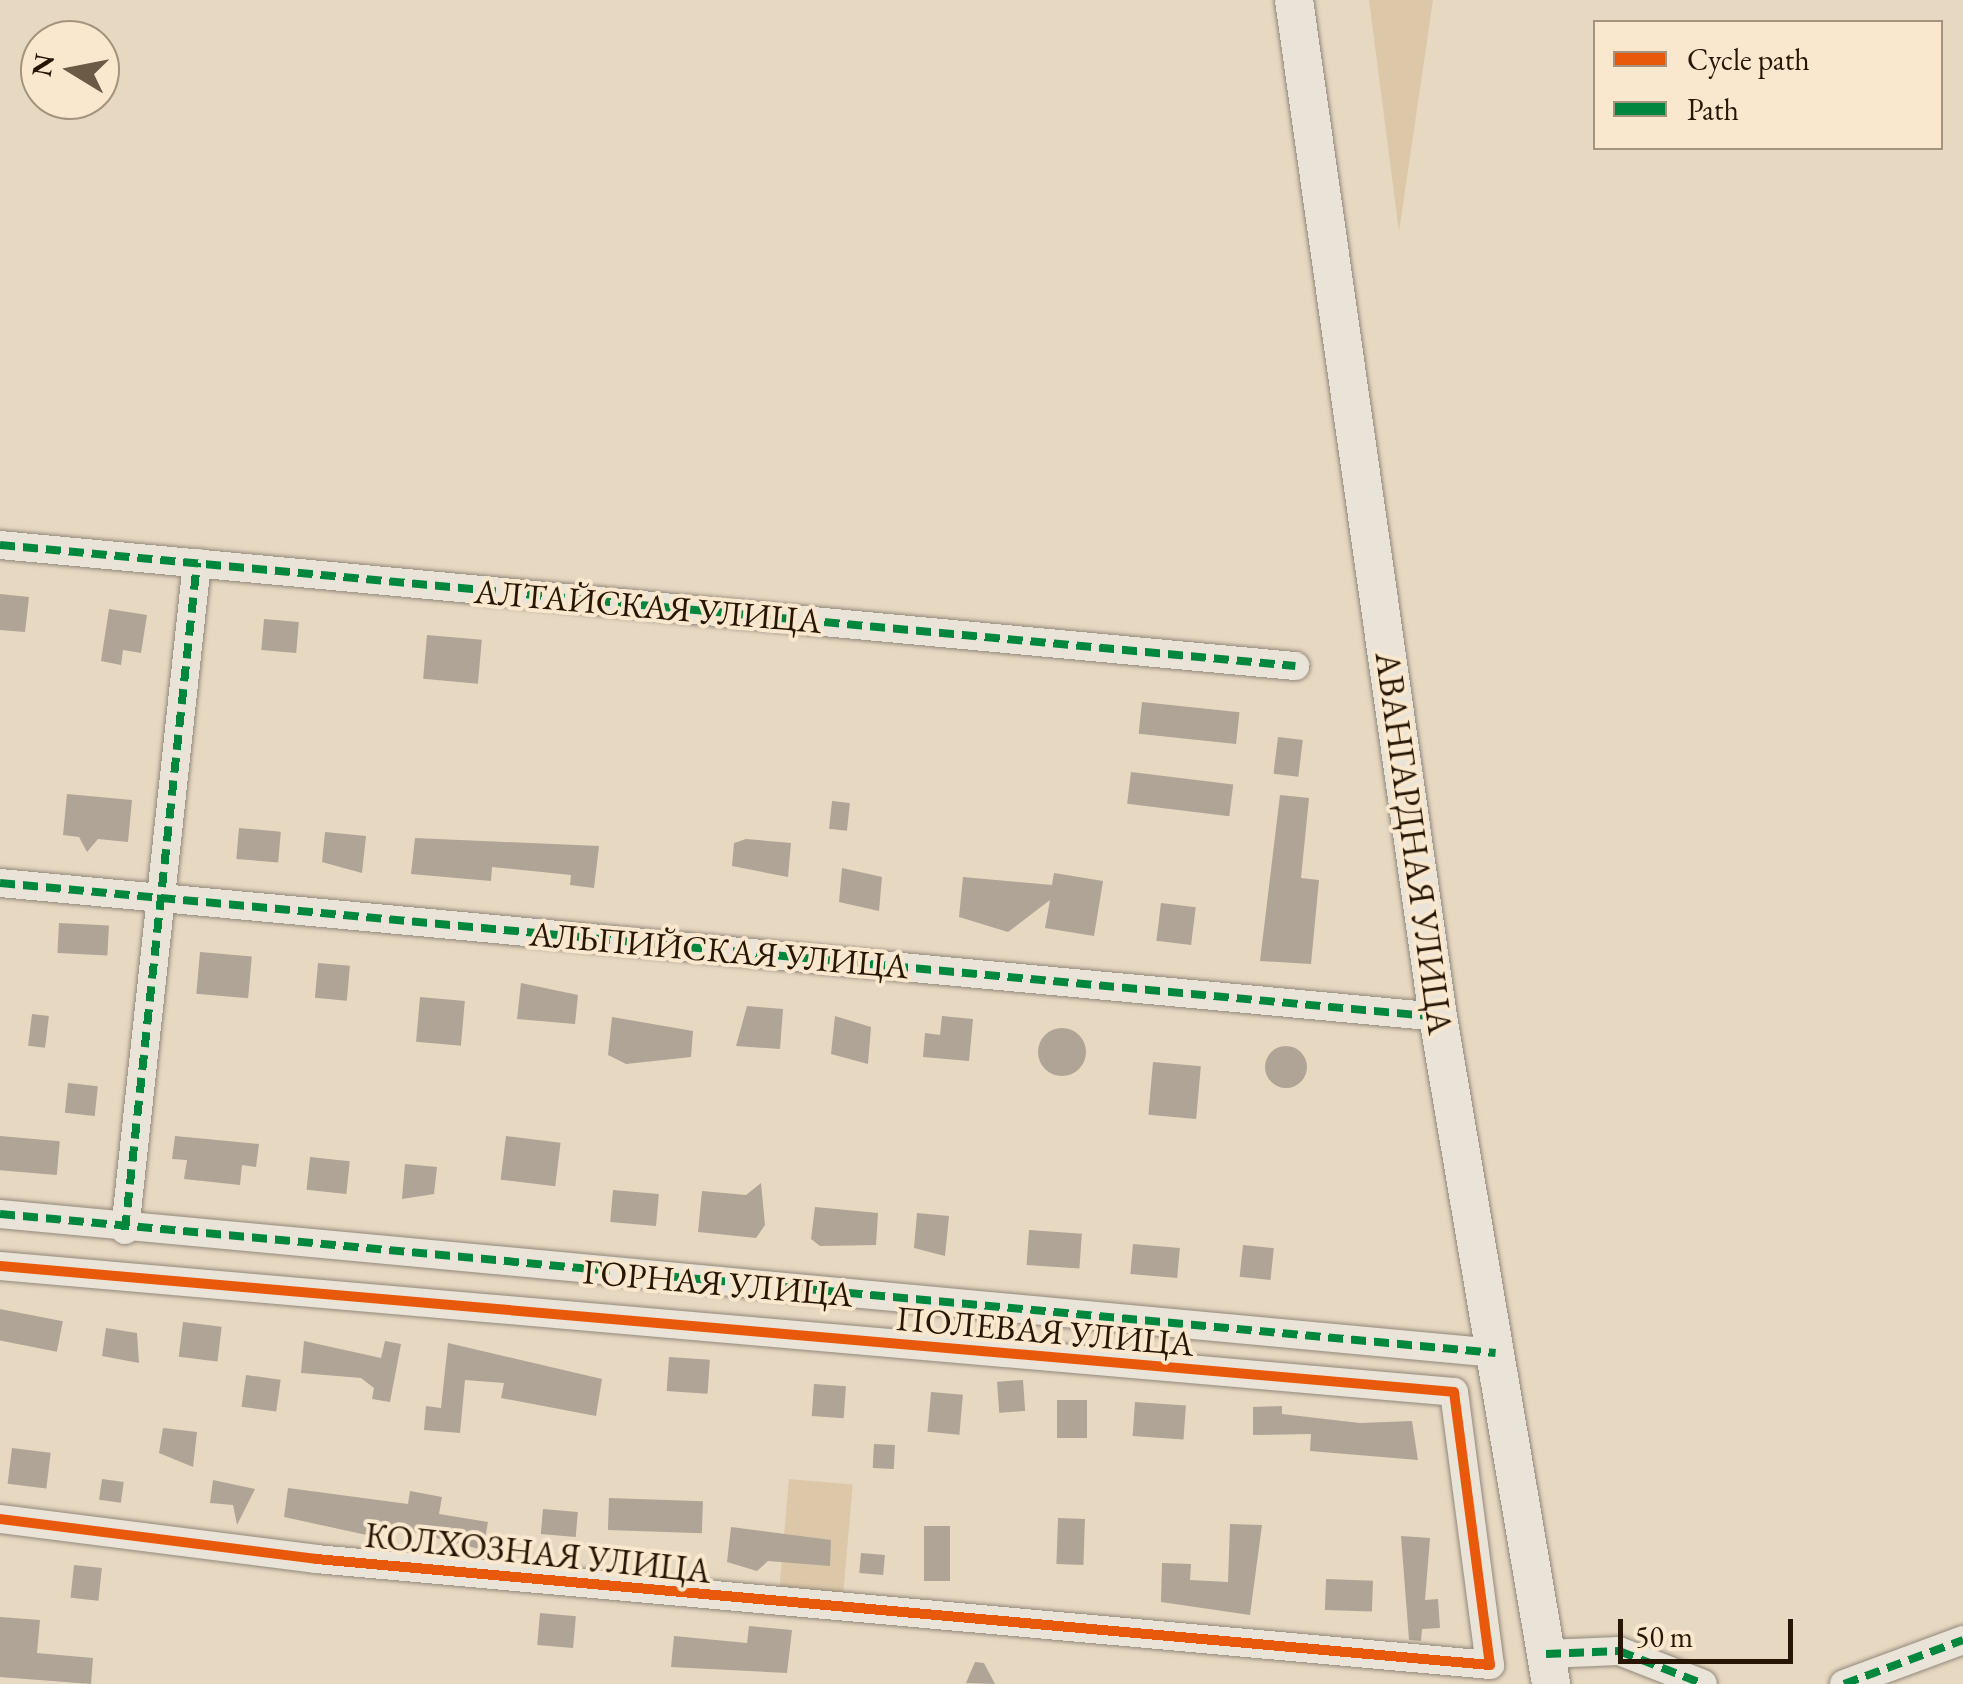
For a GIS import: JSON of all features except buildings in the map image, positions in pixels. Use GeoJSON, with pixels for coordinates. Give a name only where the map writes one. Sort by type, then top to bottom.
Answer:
{"type":"FeatureCollection","features":[{"type":"Feature","properties":{"kind":"main road","name":"АВАНГАРДНАЯ УЛИЦА"},"geometry":{"type":"LineString","coordinates":[[1294,0],[1438,1017],[1548,1669]]}},
{"type":"Feature","properties":{"kind":"street","name":"АЛТАЙСКАЯ УЛИЦА"},"geometry":{"type":"LineString","coordinates":[[0,545],[1295,666]]}},
{"type":"Feature","properties":{"kind":"street"},"geometry":{"type":"LineString","coordinates":[[125,1230],[164,898],[196,563]]}},
{"type":"Feature","properties":{"kind":"street","name":"АЛЬПИЙСКАЯ УЛИЦА"},"geometry":{"type":"LineString","coordinates":[[0,883],[1438,1017]]}},
{"type":"Feature","properties":{"kind":"street","name":"ГОРНАЯ УЛИЦА"},"geometry":{"type":"LineString","coordinates":[[0,1214],[125,1230],[1496,1353]]}},
{"type":"Feature","properties":{"kind":"street","name":"ПОЛЕВАЯ УЛИЦА"},"geometry":{"type":"LineString","coordinates":[[0,1266],[1454,1392],[1490,1665]]}},
{"type":"Feature","properties":{"kind":"street","name":"КОЛХОЗНАЯ УЛИЦА"},"geometry":{"type":"LineString","coordinates":[[0,1519],[626,1590],[1490,1665]]}},
{"type":"Feature","properties":{"kind":"street"},"geometry":{"type":"LineString","coordinates":[[1844,1684],[1963,1640]]}},
{"type":"Feature","properties":{"kind":"street"},"geometry":{"type":"LineString","coordinates":[[1548,1669],[1619,1651],[1703,1684]]}},
{"type":"Feature","properties":{"kind":"shaded area"},"geometry":{"type":"Polygon","coordinates":[[[1369,0],[1433,0],[1399,232],[1369,0]]]}},
{"type":"Feature","properties":{"kind":"shaded area"},"geometry":{"type":"Polygon","coordinates":[[[789,1479],[853,1485],[843,1597],[779,1592],[789,1479]]]}},
{"type":"Feature","properties":{"kind":"marked path"},"geometry":{"type":"LineString","coordinates":[[0,545],[1295,666]]}},
{"type":"Feature","properties":{"kind":"marked path"},"geometry":{"type":"LineString","coordinates":[[125,1230],[197,563]]}},
{"type":"Feature","properties":{"kind":"marked path"},"geometry":{"type":"LineString","coordinates":[[0,883],[1438,1017]]}},
{"type":"Feature","properties":{"kind":"marked path"},"geometry":{"type":"LineString","coordinates":[[0,1214],[1496,1353]]}},
{"type":"Feature","properties":{"kind":"marked path"},"geometry":{"type":"LineString","coordinates":[[1844,1684],[1963,1640]]}},
{"type":"Feature","properties":{"kind":"marked path"},"geometry":{"type":"LineString","coordinates":[[1546,1654],[1619,1651],[1703,1684]]}},
{"type":"Feature","properties":{"kind":"cycle path"},"geometry":{"type":"LineString","coordinates":[[0,1266],[1454,1392],[1490,1665],[317,1559],[0,1519]]}}]}
